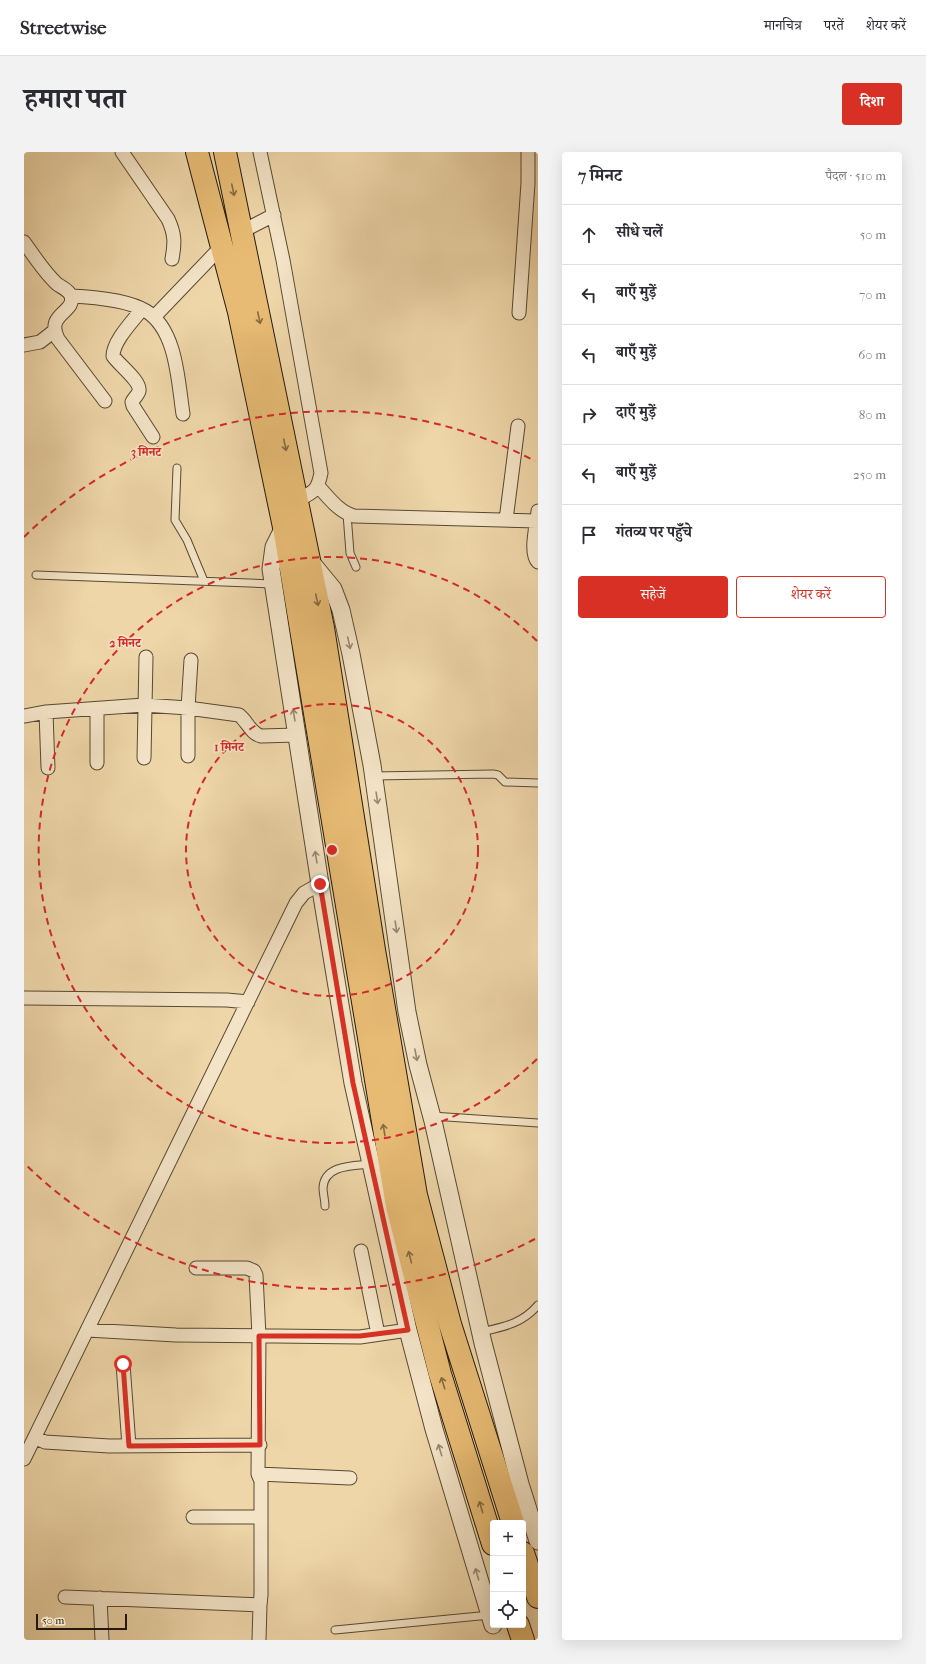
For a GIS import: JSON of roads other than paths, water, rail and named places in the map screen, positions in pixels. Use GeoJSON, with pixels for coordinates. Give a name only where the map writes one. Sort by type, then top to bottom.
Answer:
{"type":"FeatureCollection","features":[{"type":"Feature","properties":{"kind":"highway"},"geometry":{"type":"LineString","coordinates":[[197,152],[239,312],[284,527],[397,1206],[440,1374],[490,1534]]}},
{"type":"Feature","properties":{"kind":"highway"},"geometry":{"type":"LineString","coordinates":[[226,152],[241,232],[323,628],[374,950],[416,1195],[450,1324],[512,1520]]}},
{"type":"Feature","properties":{"kind":"highway"},"geometry":{"type":"LineString","coordinates":[[524,1556],[538,1597]]}},
{"type":"Feature","properties":{"kind":"highway"},"geometry":{"type":"LineString","coordinates":[[519,1628],[523,1640]]}},
{"type":"Feature","properties":{"kind":"street"},"geometry":{"type":"LineString","coordinates":[[122,152],[168,220],[174,232],[172,259]]}},
{"type":"Feature","properties":{"kind":"street"},"geometry":{"type":"LineString","coordinates":[[260,152],[274,215],[319,462],[320,473],[318,486],[297,501]]}},
{"type":"Feature","properties":{"kind":"street"},"geometry":{"type":"LineString","coordinates":[[519,313],[528,183],[528,152]]}},
{"type":"Feature","properties":{"kind":"street"},"geometry":{"type":"LineString","coordinates":[[241,232],[274,215]]}},
{"type":"Feature","properties":{"kind":"street"},"geometry":{"type":"LineString","coordinates":[[24,242],[57,284],[71,296],[110,300],[142,309],[154,317],[171,344],[183,414]]}},
{"type":"Feature","properties":{"kind":"street"},"geometry":{"type":"LineString","coordinates":[[154,317],[222,246]]}},
{"type":"Feature","properties":{"kind":"street"},"geometry":{"type":"LineString","coordinates":[[71,296],[66,310],[56,321],[54,331],[58,339],[105,401]]}},
{"type":"Feature","properties":{"kind":"street"},"geometry":{"type":"LineString","coordinates":[[142,309],[117,342],[113,356],[139,386],[138,393],[132,402],[133,406],[153,437]]}},
{"type":"Feature","properties":{"kind":"street"},"geometry":{"type":"LineString","coordinates":[[24,344],[40,342],[54,331]]}},
{"type":"Feature","properties":{"kind":"street"},"geometry":{"type":"LineString","coordinates":[[506,520],[518,426]]}},
{"type":"Feature","properties":{"kind":"street"},"geometry":{"type":"LineString","coordinates":[[318,486],[338,507],[347,514],[354,516],[506,520],[538,516],[533,552],[534,559],[538,562]]}},
{"type":"Feature","properties":{"kind":"street"},"geometry":{"type":"LineString","coordinates":[[284,527],[274,547],[271,569],[320,884],[353,1083],[408,1330],[434,1429],[490,1615]]}},
{"type":"Feature","properties":{"kind":"street"},"geometry":{"type":"LineString","coordinates":[[309,559],[333,589],[341,610],[351,654],[374,776],[407,1012],[418,1065],[432,1116],[480,1332],[520,1484],[538,1542]]}},
{"type":"Feature","properties":{"kind":"street"},"geometry":{"type":"LineString","coordinates":[[144,758],[146,657]]}},
{"type":"Feature","properties":{"kind":"street"},"geometry":{"type":"LineString","coordinates":[[188,756],[188,708],[191,660]]}},
{"type":"Feature","properties":{"kind":"street"},"geometry":{"type":"LineString","coordinates":[[24,716],[46,712],[144,705],[188,708],[239,715],[245,720],[256,735],[297,735]]}},
{"type":"Feature","properties":{"kind":"street"},"geometry":{"type":"LineString","coordinates":[[97,709],[97,763]]}},
{"type":"Feature","properties":{"kind":"street"},"geometry":{"type":"LineString","coordinates":[[46,712],[48,768]]}},
{"type":"Feature","properties":{"kind":"street"},"geometry":{"type":"LineString","coordinates":[[24,1459],[36,1438],[87,1330],[296,903],[304,893],[320,884]]}},
{"type":"Feature","properties":{"kind":"street"},"geometry":{"type":"LineString","coordinates":[[24,998],[227,1000],[248,1002]]}},
{"type":"Feature","properties":{"kind":"street"},"geometry":{"type":"LineString","coordinates":[[360,1251],[378,1334]]}},
{"type":"Feature","properties":{"kind":"street"},"geometry":{"type":"LineString","coordinates":[[196,1268],[247,1268],[254,1271],[258,1290],[260,1445],[258,1474],[261,1481],[262,1517],[262,1595],[260,1605],[259,1640]]}},
{"type":"Feature","properties":{"kind":"street"},"geometry":{"type":"LineString","coordinates":[[87,1330],[176,1335],[259,1336],[360,1336],[408,1330]]}},
{"type":"Feature","properties":{"kind":"street"},"geometry":{"type":"LineString","coordinates":[[123,1364],[129,1446]]}},
{"type":"Feature","properties":{"kind":"street"},"geometry":{"type":"LineString","coordinates":[[36,1438],[45,1442],[129,1446],[260,1445]]}},
{"type":"Feature","properties":{"kind":"street"},"geometry":{"type":"LineString","coordinates":[[258,1474],[350,1478]]}},
{"type":"Feature","properties":{"kind":"street"},"geometry":{"type":"LineString","coordinates":[[193,1517],[262,1517]]}},
{"type":"Feature","properties":{"kind":"street"},"geometry":{"type":"LineString","coordinates":[[64,1597],[260,1605]]}},
{"type":"Feature","properties":{"kind":"street"},"geometry":{"type":"LineString","coordinates":[[100,1598],[102,1640]]}},
{"type":"Feature","properties":{"kind":"street"},"geometry":{"type":"LineString","coordinates":[[494,1628],[498,1640]]}},
{"type":"Feature","properties":{"kind":"lane"},"geometry":{"type":"LineString","coordinates":[[177,468],[175,520],[187,540],[204,581]]}},
{"type":"Feature","properties":{"kind":"lane"},"geometry":{"type":"LineString","coordinates":[[347,514],[350,553],[356,567]]}},
{"type":"Feature","properties":{"kind":"lane"},"geometry":{"type":"LineString","coordinates":[[36,575],[273,584]]}},
{"type":"Feature","properties":{"kind":"lane"},"geometry":{"type":"LineString","coordinates":[[374,776],[493,774],[498,775],[505,782],[538,784]]}},
{"type":"Feature","properties":{"kind":"lane"},"geometry":{"type":"LineString","coordinates":[[432,1116],[538,1123]]}},
{"type":"Feature","properties":{"kind":"lane"},"geometry":{"type":"LineString","coordinates":[[325,1206],[323,1187],[326,1177],[331,1171],[339,1168],[371,1164]]}},
{"type":"Feature","properties":{"kind":"lane"},"geometry":{"type":"LineString","coordinates":[[480,1332],[512,1325],[523,1320],[538,1305]]}},
{"type":"Feature","properties":{"kind":"lane"},"geometry":{"type":"LineString","coordinates":[[335,1630],[490,1622]]}}]}
